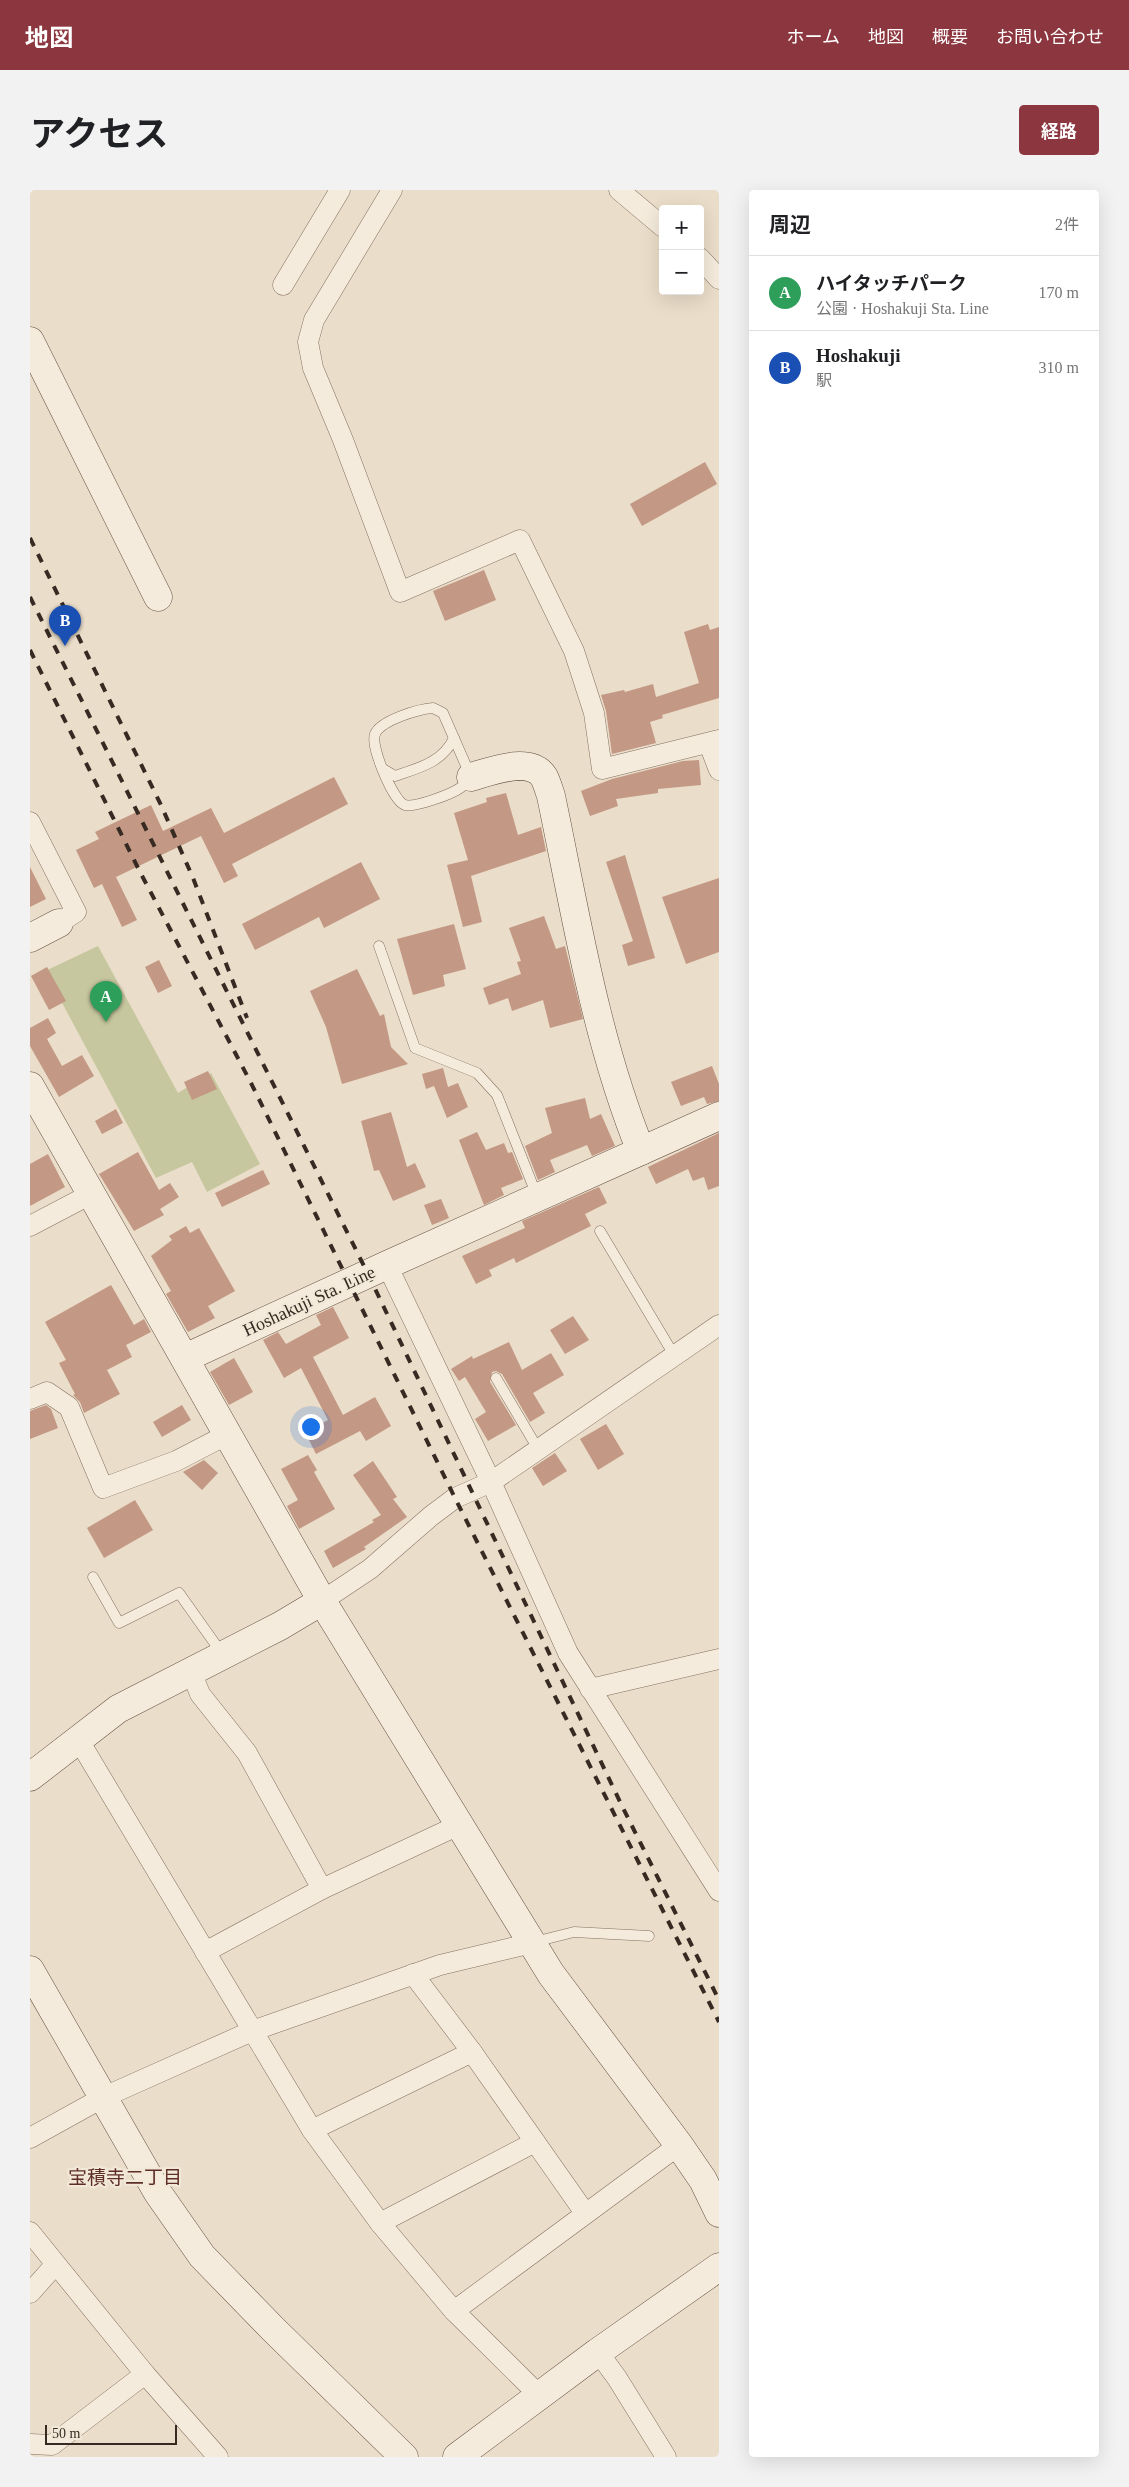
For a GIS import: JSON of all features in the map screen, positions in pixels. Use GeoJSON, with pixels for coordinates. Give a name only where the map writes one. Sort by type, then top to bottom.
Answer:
{"type":"FeatureCollection","features":[{"type":"Feature","properties":{"kind":"street"},"geometry":{"type":"LineString","coordinates":[[283,285],[340,190]]}},
{"type":"Feature","properties":{"kind":"street"},"geometry":{"type":"LineString","coordinates":[[392,190],[314,320],[308,342],[312,368],[343,440],[400,592],[520,540],[574,651],[594,714],[602,769],[714,742],[719,770]]}},
{"type":"Feature","properties":{"kind":"street"},"geometry":{"type":"LineString","coordinates":[[619,190],[659,224]]}},
{"type":"Feature","properties":{"kind":"street"},"geometry":{"type":"LineString","coordinates":[[704,262],[719,279]]}},
{"type":"Feature","properties":{"kind":"street"},"geometry":{"type":"LineString","coordinates":[[30,342],[158,598]]}},
{"type":"Feature","properties":{"kind":"street"},"geometry":{"type":"LineString","coordinates":[[471,777],[506,766],[526,766],[543,776],[551,796],[605,1048],[624,1109],[641,1151]]}},
{"type":"Feature","properties":{"kind":"street"},"geometry":{"type":"LineString","coordinates":[[30,822],[76,912],[30,938]]}},
{"type":"Feature","properties":{"kind":"street"},"geometry":{"type":"LineString","coordinates":[[30,1086],[322,1601],[551,1974],[679,2145],[703,2180],[719,2213]]}},
{"type":"Feature","properties":{"kind":"street","name":"Hoshakuji Sta. Line"},"geometry":{"type":"LineString","coordinates":[[185,1358],[387,1264],[719,1116]]}},
{"type":"Feature","properties":{"kind":"street"},"geometry":{"type":"LineString","coordinates":[[30,1226],[91,1194]]}},
{"type":"Feature","properties":{"kind":"street"},"geometry":{"type":"LineString","coordinates":[[387,1264],[491,1482],[568,1653],[590,1689],[711,1863],[719,1891]]}},
{"type":"Feature","properties":{"kind":"street"},"geometry":{"type":"LineString","coordinates":[[30,1776],[118,1709],[322,1601],[370,1569],[431,1516],[455,1498],[491,1482],[719,1325]]}},
{"type":"Feature","properties":{"kind":"street"},"geometry":{"type":"LineString","coordinates":[[30,1399],[46,1392],[69,1407],[103,1488],[176,1461],[228,1434]]}},
{"type":"Feature","properties":{"kind":"street"},"geometry":{"type":"LineString","coordinates":[[590,1689],[719,1659]]}},
{"type":"Feature","properties":{"kind":"street"},"geometry":{"type":"LineString","coordinates":[[191,1671],[200,1694],[247,1753],[322,1888]]}},
{"type":"Feature","properties":{"kind":"street"},"geometry":{"type":"LineString","coordinates":[[78,1739],[312,2130],[380,2223],[454,2310],[539,2395]]}},
{"type":"Feature","properties":{"kind":"street"},"geometry":{"type":"LineString","coordinates":[[204,1952],[322,1888],[460,1824]]}},
{"type":"Feature","properties":{"kind":"street"},"geometry":{"type":"LineString","coordinates":[[30,2138],[104,2097],[252,2032],[440,1965],[532,1943]]}},
{"type":"Feature","properties":{"kind":"street"},"geometry":{"type":"LineString","coordinates":[[30,1970],[158,2193],[202,2256],[273,2329],[404,2457]]}},
{"type":"Feature","properties":{"kind":"street"},"geometry":{"type":"LineString","coordinates":[[413,1974],[472,2052],[585,2213]]}},
{"type":"Feature","properties":{"kind":"street"},"geometry":{"type":"LineString","coordinates":[[312,2130],[472,2052]]}},
{"type":"Feature","properties":{"kind":"street"},"geometry":{"type":"LineString","coordinates":[[380,2223],[535,2142]]}},
{"type":"Feature","properties":{"kind":"street"},"geometry":{"type":"LineString","coordinates":[[454,2310],[679,2145]]}},
{"type":"Feature","properties":{"kind":"street"},"geometry":{"type":"LineString","coordinates":[[30,2232],[145,2374],[218,2457]]}},
{"type":"Feature","properties":{"kind":"street"},"geometry":{"type":"LineString","coordinates":[[30,2294],[55,2265]]}},
{"type":"Feature","properties":{"kind":"street"},"geometry":{"type":"LineString","coordinates":[[456,2457],[598,2352],[719,2267]]}},
{"type":"Feature","properties":{"kind":"street"},"geometry":{"type":"LineString","coordinates":[[598,2352],[617,2378],[666,2457]]}},
{"type":"Feature","properties":{"kind":"street"},"geometry":{"type":"LineString","coordinates":[[30,2444],[52,2445],[145,2374]]}},
{"type":"Feature","properties":{"kind":"lane"},"geometry":{"type":"LineString","coordinates":[[433,708],[443,713],[471,777],[460,788],[415,806],[405,805],[396,798],[384,770],[373,745],[375,733],[387,722],[422,709],[433,708]]}},
{"type":"Feature","properties":{"kind":"lane"},"geometry":{"type":"LineString","coordinates":[[384,770],[395,776],[440,758],[448,751],[454,738]]}},
{"type":"Feature","properties":{"kind":"lane"},"geometry":{"type":"LineString","coordinates":[[379,946],[415,1048],[477,1073],[497,1095],[538,1197]]}},
{"type":"Feature","properties":{"kind":"lane"},"geometry":{"type":"LineString","coordinates":[[600,1231],[674,1355]]}},
{"type":"Feature","properties":{"kind":"lane"},"geometry":{"type":"LineString","coordinates":[[496,1378],[538,1449]]}},
{"type":"Feature","properties":{"kind":"lane"},"geometry":{"type":"LineString","coordinates":[[93,1577],[119,1624],[179,1593],[223,1655]]}},
{"type":"Feature","properties":{"kind":"lane"},"geometry":{"type":"LineString","coordinates":[[532,1943],[574,1932],[649,1936]]}},
{"type":"Feature","properties":{"kind":"green space"},"geometry":{"type":"Polygon","coordinates":[[[98,946],[178,1093],[211,1073],[260,1164],[207,1192],[192,1162],[156,1178],[45,971],[98,946]]]}},
{"type":"Feature","properties":{"kind":"building"},"geometry":{"type":"Polygon","coordinates":[[[705,462],[717,484],[642,526],[630,504],[705,462]]]}},
{"type":"Feature","properties":{"kind":"building"},"geometry":{"type":"Polygon","coordinates":[[[484,570],[496,600],[445,621],[433,591],[484,570]]]}},
{"type":"Feature","properties":{"kind":"building"},"geometry":{"type":"Polygon","coordinates":[[[708,624],[710,630],[719,627],[719,698],[662,715],[663,718],[650,722],[656,743],[612,754],[606,711],[601,695],[624,690],[625,692],[653,684],[656,697],[699,683],[684,632],[708,624]]]}},
{"type":"Feature","properties":{"kind":"building"},"geometry":{"type":"Polygon","coordinates":[[[699,760],[701,785],[658,789],[658,793],[616,799],[618,806],[590,816],[581,791],[612,779],[683,761],[699,760]]]}},
{"type":"Feature","properties":{"kind":"building"},"geometry":{"type":"Polygon","coordinates":[[[334,777],[348,804],[232,864],[238,876],[224,883],[201,836],[116,877],[137,920],[122,927],[102,884],[94,888],[76,850],[99,839],[95,832],[151,805],[163,831],[211,808],[224,833],[334,777]]]}},
{"type":"Feature","properties":{"kind":"building"},"geometry":{"type":"Polygon","coordinates":[[[506,793],[518,835],[541,827],[546,851],[471,876],[482,922],[463,927],[447,865],[468,860],[454,813],[487,802],[486,798],[506,793]]]}},
{"type":"Feature","properties":{"kind":"building"},"geometry":{"type":"Polygon","coordinates":[[[625,855],[655,958],[628,966],[622,945],[633,941],[606,862],[625,855]]]}},
{"type":"Feature","properties":{"kind":"building"},"geometry":{"type":"Polygon","coordinates":[[[361,862],[380,899],[324,928],[319,917],[255,950],[242,924],[361,862]]]}},
{"type":"Feature","properties":{"kind":"building"},"geometry":{"type":"Polygon","coordinates":[[[30,867],[46,899],[30,907],[30,867]]]}},
{"type":"Feature","properties":{"kind":"building"},"geometry":{"type":"Polygon","coordinates":[[[719,878],[719,952],[686,964],[662,897],[719,878]]]}},
{"type":"Feature","properties":{"kind":"building"},"geometry":{"type":"Polygon","coordinates":[[[544,916],[556,949],[565,946],[583,1019],[550,1028],[543,1000],[512,1011],[508,998],[489,1005],[483,988],[521,974],[517,962],[521,961],[509,928],[544,916]]]}},
{"type":"Feature","properties":{"kind":"building"},"geometry":{"type":"Polygon","coordinates":[[[454,924],[466,969],[443,975],[445,986],[413,995],[397,939],[454,924]]]}},
{"type":"Feature","properties":{"kind":"building"},"geometry":{"type":"Polygon","coordinates":[[[159,960],[172,986],[158,993],[145,967],[159,960]]]}},
{"type":"Feature","properties":{"kind":"building"},"geometry":{"type":"Polygon","coordinates":[[[47,967],[66,1001],[49,1010],[31,976],[47,967]]]}},
{"type":"Feature","properties":{"kind":"building"},"geometry":{"type":"Polygon","coordinates":[[[357,969],[380,1016],[384,1014],[391,1047],[408,1064],[342,1084],[326,1027],[310,991],[357,969]]]}},
{"type":"Feature","properties":{"kind":"building"},"geometry":{"type":"Polygon","coordinates":[[[108,984],[118,1005],[102,1012],[92,991],[108,984]]]}},
{"type":"Feature","properties":{"kind":"building"},"geometry":{"type":"Polygon","coordinates":[[[48,1018],[56,1033],[47,1039],[62,1066],[82,1055],[94,1076],[59,1097],[30,1046],[30,1028],[48,1018]]]}},
{"type":"Feature","properties":{"kind":"building"},"geometry":{"type":"Polygon","coordinates":[[[712,1066],[719,1084],[719,1101],[707,1104],[704,1097],[681,1106],[671,1082],[712,1066]]]}},
{"type":"Feature","properties":{"kind":"building"},"geometry":{"type":"Polygon","coordinates":[[[443,1068],[448,1087],[458,1083],[468,1107],[447,1118],[434,1086],[426,1089],[422,1074],[443,1068]]]}},
{"type":"Feature","properties":{"kind":"building"},"geometry":{"type":"Polygon","coordinates":[[[208,1071],[217,1089],[192,1100],[184,1082],[208,1071]]]}},
{"type":"Feature","properties":{"kind":"building"},"geometry":{"type":"Polygon","coordinates":[[[585,1098],[590,1119],[601,1114],[615,1146],[592,1156],[587,1145],[550,1160],[555,1172],[538,1180],[525,1146],[552,1133],[545,1108],[585,1098]]]}},
{"type":"Feature","properties":{"kind":"building"},"geometry":{"type":"Polygon","coordinates":[[[116,1109],[123,1123],[102,1134],[95,1121],[116,1109]]]}},
{"type":"Feature","properties":{"kind":"building"},"geometry":{"type":"Polygon","coordinates":[[[391,1112],[407,1167],[415,1163],[426,1187],[393,1201],[379,1170],[374,1171],[361,1121],[391,1112]]]}},
{"type":"Feature","properties":{"kind":"building"},"geometry":{"type":"Polygon","coordinates":[[[477,1132],[486,1150],[504,1143],[508,1153],[512,1152],[523,1179],[501,1188],[504,1195],[484,1205],[459,1140],[477,1132]]]}},
{"type":"Feature","properties":{"kind":"building"},"geometry":{"type":"Polygon","coordinates":[[[719,1133],[719,1186],[708,1190],[704,1177],[693,1181],[688,1169],[656,1184],[648,1167],[719,1133]]]}},
{"type":"Feature","properties":{"kind":"building"},"geometry":{"type":"Polygon","coordinates":[[[138,1152],[159,1190],[170,1183],[179,1197],[160,1209],[164,1215],[134,1231],[99,1174],[138,1152]]]}},
{"type":"Feature","properties":{"kind":"building"},"geometry":{"type":"Polygon","coordinates":[[[48,1154],[65,1187],[30,1206],[30,1164],[48,1154]]]}},
{"type":"Feature","properties":{"kind":"building"},"geometry":{"type":"Polygon","coordinates":[[[263,1170],[270,1184],[222,1207],[215,1193],[263,1170]]]}},
{"type":"Feature","properties":{"kind":"building"},"geometry":{"type":"Polygon","coordinates":[[[599,1187],[607,1203],[585,1214],[591,1226],[516,1263],[514,1258],[489,1270],[492,1276],[476,1284],[462,1256],[525,1228],[522,1221],[599,1187]]]}},
{"type":"Feature","properties":{"kind":"building"},"geometry":{"type":"Polygon","coordinates":[[[441,1199],[449,1218],[432,1225],[424,1205],[441,1199]]]}},
{"type":"Feature","properties":{"kind":"building"},"geometry":{"type":"Polygon","coordinates":[[[186,1226],[190,1233],[199,1228],[235,1291],[208,1306],[215,1318],[188,1332],[166,1294],[171,1291],[151,1256],[172,1240],[169,1236],[186,1226]]]}},
{"type":"Feature","properties":{"kind":"building"},"geometry":{"type":"Polygon","coordinates":[[[111,1285],[134,1325],[144,1319],[151,1332],[126,1345],[132,1357],[107,1370],[120,1394],[84,1413],[80,1402],[73,1395],[75,1394],[59,1363],[66,1360],[45,1322],[111,1285]]]}},
{"type":"Feature","properties":{"kind":"building"},"geometry":{"type":"Polygon","coordinates":[[[333,1307],[349,1338],[313,1357],[343,1415],[375,1397],[391,1426],[366,1441],[360,1431],[316,1454],[305,1432],[328,1420],[301,1368],[284,1378],[263,1340],[278,1332],[286,1344],[321,1325],[316,1315],[333,1307]]]}},
{"type":"Feature","properties":{"kind":"building"},"geometry":{"type":"Polygon","coordinates":[[[573,1316],[589,1340],[565,1354],[550,1330],[573,1316]]]}},
{"type":"Feature","properties":{"kind":"building"},"geometry":{"type":"Polygon","coordinates":[[[509,1342],[522,1370],[551,1353],[564,1375],[533,1393],[545,1413],[530,1422],[502,1374],[496,1371],[492,1372],[490,1382],[516,1425],[488,1441],[475,1419],[486,1412],[465,1377],[459,1381],[451,1369],[472,1356],[473,1359],[509,1342]]]}},
{"type":"Feature","properties":{"kind":"building"},"geometry":{"type":"Polygon","coordinates":[[[234,1358],[253,1392],[229,1405],[210,1372],[234,1358]]]}},
{"type":"Feature","properties":{"kind":"building"},"geometry":{"type":"Polygon","coordinates":[[[46,1405],[51,1409],[58,1428],[30,1439],[30,1411],[46,1405]]]}},
{"type":"Feature","properties":{"kind":"building"},"geometry":{"type":"Polygon","coordinates":[[[182,1405],[191,1420],[162,1437],[153,1422],[182,1405]]]}},
{"type":"Feature","properties":{"kind":"building"},"geometry":{"type":"Polygon","coordinates":[[[606,1424],[624,1454],[598,1470],[580,1439],[606,1424]]]}},
{"type":"Feature","properties":{"kind":"building"},"geometry":{"type":"Polygon","coordinates":[[[555,1453],[567,1471],[543,1486],[532,1468],[555,1453]]]}},
{"type":"Feature","properties":{"kind":"building"},"geometry":{"type":"Polygon","coordinates":[[[308,1455],[317,1470],[314,1472],[335,1509],[299,1529],[287,1506],[298,1500],[281,1469],[308,1455]]]}},
{"type":"Feature","properties":{"kind":"building"},"geometry":{"type":"Polygon","coordinates":[[[204,1460],[218,1473],[202,1490],[183,1472],[204,1460]]]}},
{"type":"Feature","properties":{"kind":"building"},"geometry":{"type":"Polygon","coordinates":[[[373,1461],[397,1497],[393,1499],[407,1517],[364,1547],[366,1549],[333,1568],[324,1551],[374,1522],[372,1520],[381,1515],[353,1475],[373,1461]]]}},
{"type":"Feature","properties":{"kind":"building"},"geometry":{"type":"Polygon","coordinates":[[[135,1500],[153,1530],[104,1558],[87,1528],[135,1500]]]}},
{"type":"Feature","properties":{"kind":"railway"},"geometry":{"type":"LineString","coordinates":[[30,538],[161,805],[193,878],[247,1018]]}},
{"type":"Feature","properties":{"kind":"railway"},"geometry":{"type":"LineString","coordinates":[[30,597],[368,1274],[623,1808],[719,2000]]}},
{"type":"Feature","properties":{"kind":"railway"},"geometry":{"type":"LineString","coordinates":[[30,650],[139,870],[251,1083],[455,1498],[719,2022]]}},
{"type":"Feature","properties":{"kind":"place","name":"Hoshakuji"},"geometry":{"type":"Point","coordinates":[65,646]}},
{"type":"Feature","properties":{"kind":"place","name":"ハイタッチパーク"},"geometry":{"type":"Point","coordinates":[106,1022]}},
{"type":"Feature","properties":{"kind":"district","name":"宝積寺二丁目"},"geometry":{"type":"Point","coordinates":[125,2177]}}]}
